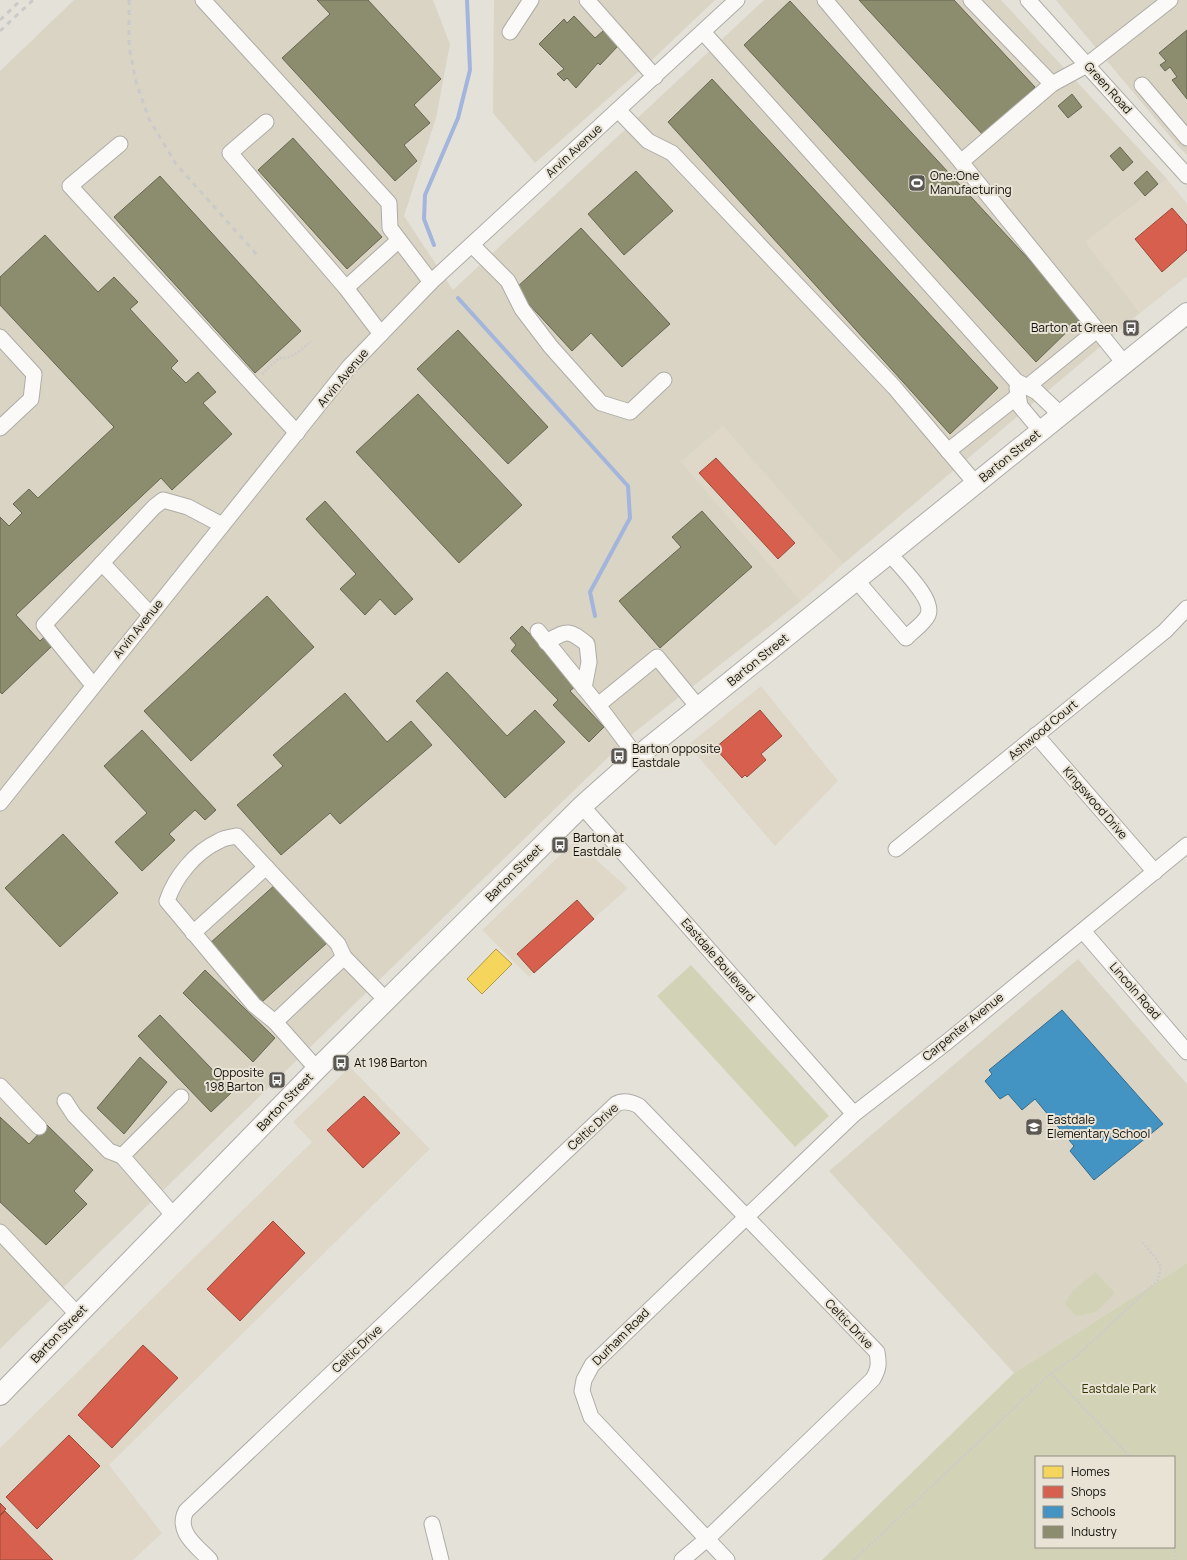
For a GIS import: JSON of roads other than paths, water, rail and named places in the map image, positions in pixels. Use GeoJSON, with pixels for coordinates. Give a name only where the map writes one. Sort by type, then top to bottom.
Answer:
{"type":"FeatureCollection","features":[{"type":"Feature","properties":{"kind":"main road","name":"Barton Street"},"geometry":{"type":"LineString","coordinates":[[0,1395],[317,1069],[582,806],[698,708],[857,581],[1187,312]]}},
{"type":"Feature","properties":{"kind":"street"},"geometry":{"type":"LineString","coordinates":[[203,0],[389,203],[390,228],[431,282]]}},
{"type":"Feature","properties":{"kind":"street"},"geometry":{"type":"LineString","coordinates":[[510,32],[531,0]]}},
{"type":"Feature","properties":{"kind":"street"},"geometry":{"type":"LineString","coordinates":[[587,0],[654,77]]}},
{"type":"Feature","properties":{"kind":"street","name":"Arvin Avenue"},"geometry":{"type":"LineString","coordinates":[[0,803],[93,684],[349,367],[431,282],[737,0]]}},
{"type":"Feature","properties":{"kind":"street"},"geometry":{"type":"LineString","coordinates":[[825,0],[961,162],[1124,364]]}},
{"type":"Feature","properties":{"kind":"street"},"geometry":{"type":"LineString","coordinates":[[972,0],[1052,84]]}},
{"type":"Feature","properties":{"kind":"street","name":"Green Road"},"geometry":{"type":"LineString","coordinates":[[1028,0],[1187,176]]}},
{"type":"Feature","properties":{"kind":"street"},"geometry":{"type":"LineString","coordinates":[[961,162],[1052,84],[1087,65],[1170,0]]}},
{"type":"Feature","properties":{"kind":"street"},"geometry":{"type":"LineString","coordinates":[[703,32],[1021,388],[1037,392],[1061,415]]}},
{"type":"Feature","properties":{"kind":"street"},"geometry":{"type":"LineString","coordinates":[[1142,85],[1187,138]]}},
{"type":"Feature","properties":{"kind":"street"},"geometry":{"type":"LineString","coordinates":[[618,110],[648,141],[672,153],[894,386],[976,484]]}},
{"type":"Feature","properties":{"kind":"street"},"geometry":{"type":"LineString","coordinates":[[1147,131],[1166,113]]}},
{"type":"Feature","properties":{"kind":"street"},"geometry":{"type":"LineString","coordinates":[[266,122],[230,152],[346,288],[381,334]]}},
{"type":"Feature","properties":{"kind":"street"},"geometry":{"type":"LineString","coordinates":[[120,144],[70,186],[297,433]]}},
{"type":"Feature","properties":{"kind":"street"},"geometry":{"type":"LineString","coordinates":[[346,288],[399,240]]}},
{"type":"Feature","properties":{"kind":"street"},"geometry":{"type":"LineString","coordinates":[[472,245],[508,281],[522,309],[546,341],[601,403],[630,412],[664,380]]}},
{"type":"Feature","properties":{"kind":"street"},"geometry":{"type":"LineString","coordinates":[[948,451],[1021,388],[1097,330]]}},
{"type":"Feature","properties":{"kind":"street"},"geometry":{"type":"LineString","coordinates":[[0,337],[34,374],[31,399],[0,428]]}},
{"type":"Feature","properties":{"kind":"street"},"geometry":{"type":"LineString","coordinates":[[1021,388],[1020,406],[1041,431]]}},
{"type":"Feature","properties":{"kind":"street"},"geometry":{"type":"LineString","coordinates":[[93,684],[44,625],[154,507],[163,500],[188,507],[222,525]]}},
{"type":"Feature","properties":{"kind":"street"},"geometry":{"type":"LineString","coordinates":[[857,581],[906,638],[927,617],[930,609],[927,598],[890,554]]}},
{"type":"Feature","properties":{"kind":"street"},"geometry":{"type":"LineString","coordinates":[[102,562],[150,614]]}},
{"type":"Feature","properties":{"kind":"street","name":"Ashwood Court"},"geometry":{"type":"LineString","coordinates":[[896,849],[1165,631],[1187,608]]}},
{"type":"Feature","properties":{"kind":"street"},"geometry":{"type":"LineString","coordinates":[[584,688],[589,662],[587,644],[573,633],[563,633],[542,637],[584,688],[598,705],[637,758]]}},
{"type":"Feature","properties":{"kind":"street"},"geometry":{"type":"LineString","coordinates":[[598,705],[657,657],[698,708]]}},
{"type":"Feature","properties":{"kind":"street","name":"Kingswood Drive"},"geometry":{"type":"LineString","coordinates":[[1036,734],[1155,872]]}},
{"type":"Feature","properties":{"kind":"street","name":"Eastdale Boulevard"},"geometry":{"type":"LineString","coordinates":[[582,806],[854,1114]]}},
{"type":"Feature","properties":{"kind":"street"},"geometry":{"type":"LineString","coordinates":[[317,1069],[274,1022],[254,1005],[167,901],[172,886],[195,858],[219,840],[237,836],[338,944],[344,957],[386,1000]]}},
{"type":"Feature","properties":{"kind":"street","name":"Carpenter Avenue"},"geometry":{"type":"LineString","coordinates":[[746,1218],[854,1114],[947,1042],[1187,845]]}},
{"type":"Feature","properties":{"kind":"street"},"geometry":{"type":"LineString","coordinates":[[193,933],[266,867]]}},
{"type":"Feature","properties":{"kind":"street","name":"Lincoln Road"},"geometry":{"type":"LineString","coordinates":[[1082,931],[1187,1052]]}},
{"type":"Feature","properties":{"kind":"street"},"geometry":{"type":"LineString","coordinates":[[274,1022],[344,957]]}},
{"type":"Feature","properties":{"kind":"street"},"geometry":{"type":"LineString","coordinates":[[0,1086],[39,1127]]}},
{"type":"Feature","properties":{"kind":"street"},"geometry":{"type":"LineString","coordinates":[[122,1156],[181,1097]]}},
{"type":"Feature","properties":{"kind":"street"},"geometry":{"type":"LineString","coordinates":[[65,1101],[74,1115],[109,1151],[122,1156],[174,1216]]}},
{"type":"Feature","properties":{"kind":"street","name":"Celtic Drive"},"geometry":{"type":"LineString","coordinates":[[210,1560],[184,1532],[182,1522],[186,1512],[619,1102],[633,1102],[639,1106],[877,1352],[879,1368],[873,1379],[845,1408],[707,1539],[682,1560]]}},
{"type":"Feature","properties":{"kind":"street","name":"Durham Road"},"geometry":{"type":"LineString","coordinates":[[727,1560],[591,1417],[587,1408],[583,1386],[584,1380],[592,1365],[746,1218]]}},
{"type":"Feature","properties":{"kind":"street"},"geometry":{"type":"LineString","coordinates":[[0,1232],[78,1315]]}},
{"type":"Feature","properties":{"kind":"street"},"geometry":{"type":"LineString","coordinates":[[432,1524],[441,1560]]}},
{"type":"Feature","properties":{"kind":"waterway"},"geometry":{"type":"LineString","coordinates":[[434,245],[424,219],[425,195],[458,118],[470,70],[467,0]]}},
{"type":"Feature","properties":{"kind":"waterway"},"geometry":{"type":"LineString","coordinates":[[458,298],[628,486],[630,518],[590,592],[595,616]]}},
{"type":"Feature","properties":{"kind":"railway"},"geometry":{"type":"LineString","coordinates":[[0,20],[21,0]]}},
{"type":"Feature","properties":{"kind":"railway"},"geometry":{"type":"LineString","coordinates":[[0,31],[33,0]]}},
{"type":"Feature","properties":{"kind":"railway"},"geometry":{"type":"LineString","coordinates":[[129,0],[129,46],[136,82],[149,119],[176,164],[258,256]]}},
{"type":"Feature","properties":{"kind":"place","name":"One:One Manufacturing"},"geometry":{"type":"Point","coordinates":[917,183]}},
{"type":"Feature","properties":{"kind":"place","name":"Barton at Green"},"geometry":{"type":"Point","coordinates":[1131,328]}},
{"type":"Feature","properties":{"kind":"place","name":"Barton opposite Eastdale"},"geometry":{"type":"Point","coordinates":[619,756]}},
{"type":"Feature","properties":{"kind":"place","name":"Barton at Eastdale"},"geometry":{"type":"Point","coordinates":[560,845]}},
{"type":"Feature","properties":{"kind":"place","name":"At 198 Barton"},"geometry":{"type":"Point","coordinates":[341,1063]}},
{"type":"Feature","properties":{"kind":"place","name":"Opposite 198 Barton"},"geometry":{"type":"Point","coordinates":[277,1080]}},
{"type":"Feature","properties":{"kind":"place","name":"Eastdale Elementary School"},"geometry":{"type":"Point","coordinates":[1034,1127]}},
{"type":"Feature","properties":{"kind":"park label","name":"Eastdale Park"},"geometry":{"type":"Point","coordinates":[1119,1389]}}]}
